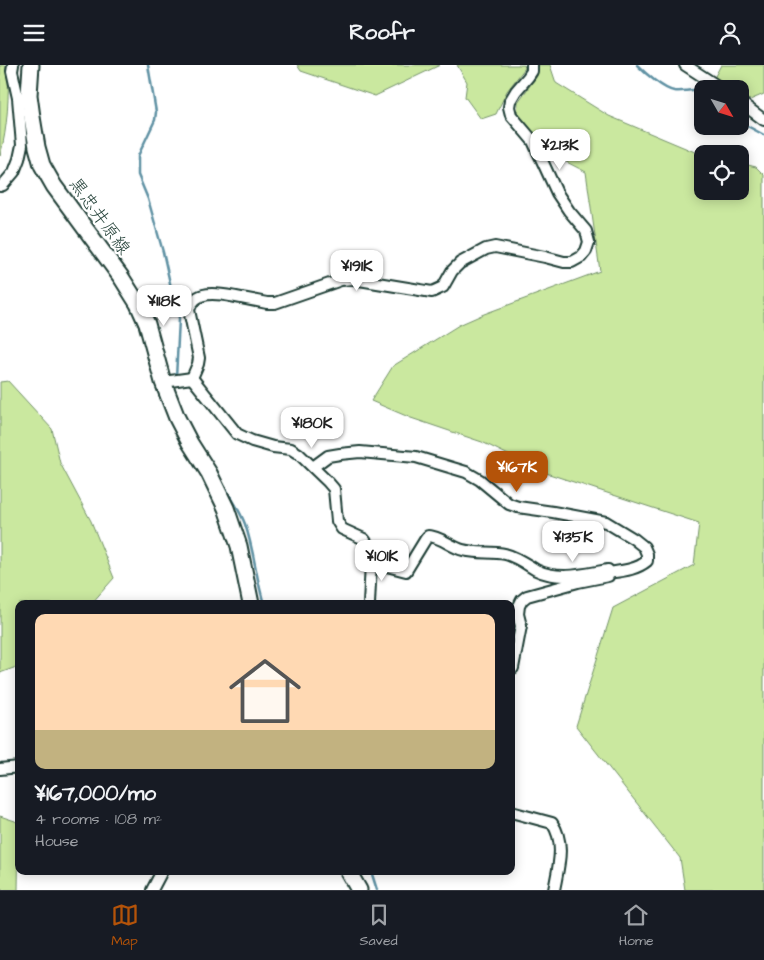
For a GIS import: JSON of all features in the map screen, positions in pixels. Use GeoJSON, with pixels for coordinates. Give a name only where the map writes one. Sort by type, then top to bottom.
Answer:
{"type":"FeatureCollection","features":[{"type":"Feature","properties":{"kind":"main road","name":"黒忠井原線"},"geometry":{"type":"LineString","coordinates":[[31,65],[29,95],[37,147],[42,165],[54,186],[121,277],[138,304],[171,381],[177,419],[209,473],[226,508],[239,546],[250,600]]}},
{"type":"Feature","properties":{"kind":"main road"},"geometry":{"type":"LineString","coordinates":[[350,875],[359,890]]}},
{"type":"Feature","properties":{"kind":"street"},"geometry":{"type":"LineString","coordinates":[[0,186],[14,172],[22,145],[18,98],[12,71],[13,65]]}},
{"type":"Feature","properties":{"kind":"street"},"geometry":{"type":"LineString","coordinates":[[192,378],[199,358],[189,310],[190,305],[201,296],[216,293],[274,303],[341,280],[353,279],[432,292],[443,287],[452,271],[460,263],[486,249],[495,247],[545,257],[564,263],[572,262],[581,257],[586,251],[589,242],[586,231],[557,193],[533,141],[511,115],[510,101],[532,71],[532,65]]}},
{"type":"Feature","properties":{"kind":"street"},"geometry":{"type":"LineString","coordinates":[[685,65],[708,80]]}},
{"type":"Feature","properties":{"kind":"street"},"geometry":{"type":"LineString","coordinates":[[749,109],[764,120]]}},
{"type":"Feature","properties":{"kind":"street"},"geometry":{"type":"LineString","coordinates":[[171,381],[192,378]]}},
{"type":"Feature","properties":{"kind":"street"},"geometry":{"type":"LineString","coordinates":[[192,378],[237,434],[273,447],[291,449],[313,467],[334,489],[337,521],[342,529],[364,539],[369,546],[371,562],[369,600]]}},
{"type":"Feature","properties":{"kind":"street"},"geometry":{"type":"LineString","coordinates":[[313,467],[328,455],[360,452],[416,457],[466,472],[480,480],[509,504],[606,522],[634,539],[644,547],[647,554],[647,561],[641,566],[624,571],[608,573],[608,570],[580,575],[558,576],[536,570],[504,554],[462,550],[433,536],[425,540],[406,571],[371,562]]}},
{"type":"Feature","properties":{"kind":"street"},"geometry":{"type":"LineString","coordinates":[[515,658],[521,626],[518,614],[522,600],[527,596],[578,581],[608,577],[608,573]]}},
{"type":"Feature","properties":{"kind":"street"},"geometry":{"type":"LineString","coordinates":[[0,769],[15,767]]}},
{"type":"Feature","properties":{"kind":"street"},"geometry":{"type":"LineString","coordinates":[[515,813],[552,823],[557,830],[560,851],[554,890]]}},
{"type":"Feature","properties":{"kind":"street"},"geometry":{"type":"LineString","coordinates":[[152,890],[160,875]]}},
{"type":"Feature","properties":{"kind":"green space"},"geometry":{"type":"Polygon","coordinates":[[[0,65],[8,65],[8,88],[6,122],[0,156],[0,65]]]}},
{"type":"Feature","properties":{"kind":"green space"},"geometry":{"type":"Polygon","coordinates":[[[297,65],[440,65],[375,96],[301,71],[297,65]]]}},
{"type":"Feature","properties":{"kind":"green space"},"geometry":{"type":"Polygon","coordinates":[[[457,65],[524,65],[525,68],[507,91],[496,114],[481,119],[465,97],[467,82],[457,65]]]}},
{"type":"Feature","properties":{"kind":"green space"},"geometry":{"type":"Polygon","coordinates":[[[535,65],[550,65],[556,83],[609,116],[694,152],[694,200],[749,200],[749,165],[756,167],[764,175],[764,890],[685,890],[680,858],[576,726],[613,608],[694,565],[699,523],[543,472],[482,442],[411,418],[371,401],[393,366],[459,325],[600,271],[586,172],[549,153],[517,114],[518,102],[537,76],[535,65]]]}},
{"type":"Feature","properties":{"kind":"green space"},"geometry":{"type":"Polygon","coordinates":[[[721,65],[764,65],[764,94],[750,100],[749,80],[717,80],[714,78],[721,65]]]}},
{"type":"Feature","properties":{"kind":"green space"},"geometry":{"type":"Polygon","coordinates":[[[8,381],[52,429],[60,463],[91,521],[114,578],[95,600],[15,600],[15,667],[0,673],[0,382],[8,381]]]}},
{"type":"Feature","properties":{"kind":"green space"},"geometry":{"type":"Polygon","coordinates":[[[0,816],[15,821],[15,875],[18,875],[18,890],[0,890],[0,816]]]}},
{"type":"Feature","properties":{"kind":"waterway"},"geometry":{"type":"LineString","coordinates":[[148,65],[156,112],[155,120],[138,156],[138,175],[148,199],[172,292],[178,305],[176,378]]}},
{"type":"Feature","properties":{"kind":"waterway"},"geometry":{"type":"LineString","coordinates":[[637,65],[654,80],[670,90],[694,90]]}},
{"type":"Feature","properties":{"kind":"waterway"},"geometry":{"type":"LineString","coordinates":[[749,127],[764,135]]}},
{"type":"Feature","properties":{"kind":"waterway"},"geometry":{"type":"LineString","coordinates":[[192,432],[204,451]]}},
{"type":"Feature","properties":{"kind":"waterway"},"geometry":{"type":"LineString","coordinates":[[219,477],[237,506],[245,524],[263,600]]}},
{"type":"Feature","properties":{"kind":"waterway"},"geometry":{"type":"LineString","coordinates":[[372,875],[377,890]]}}]}
